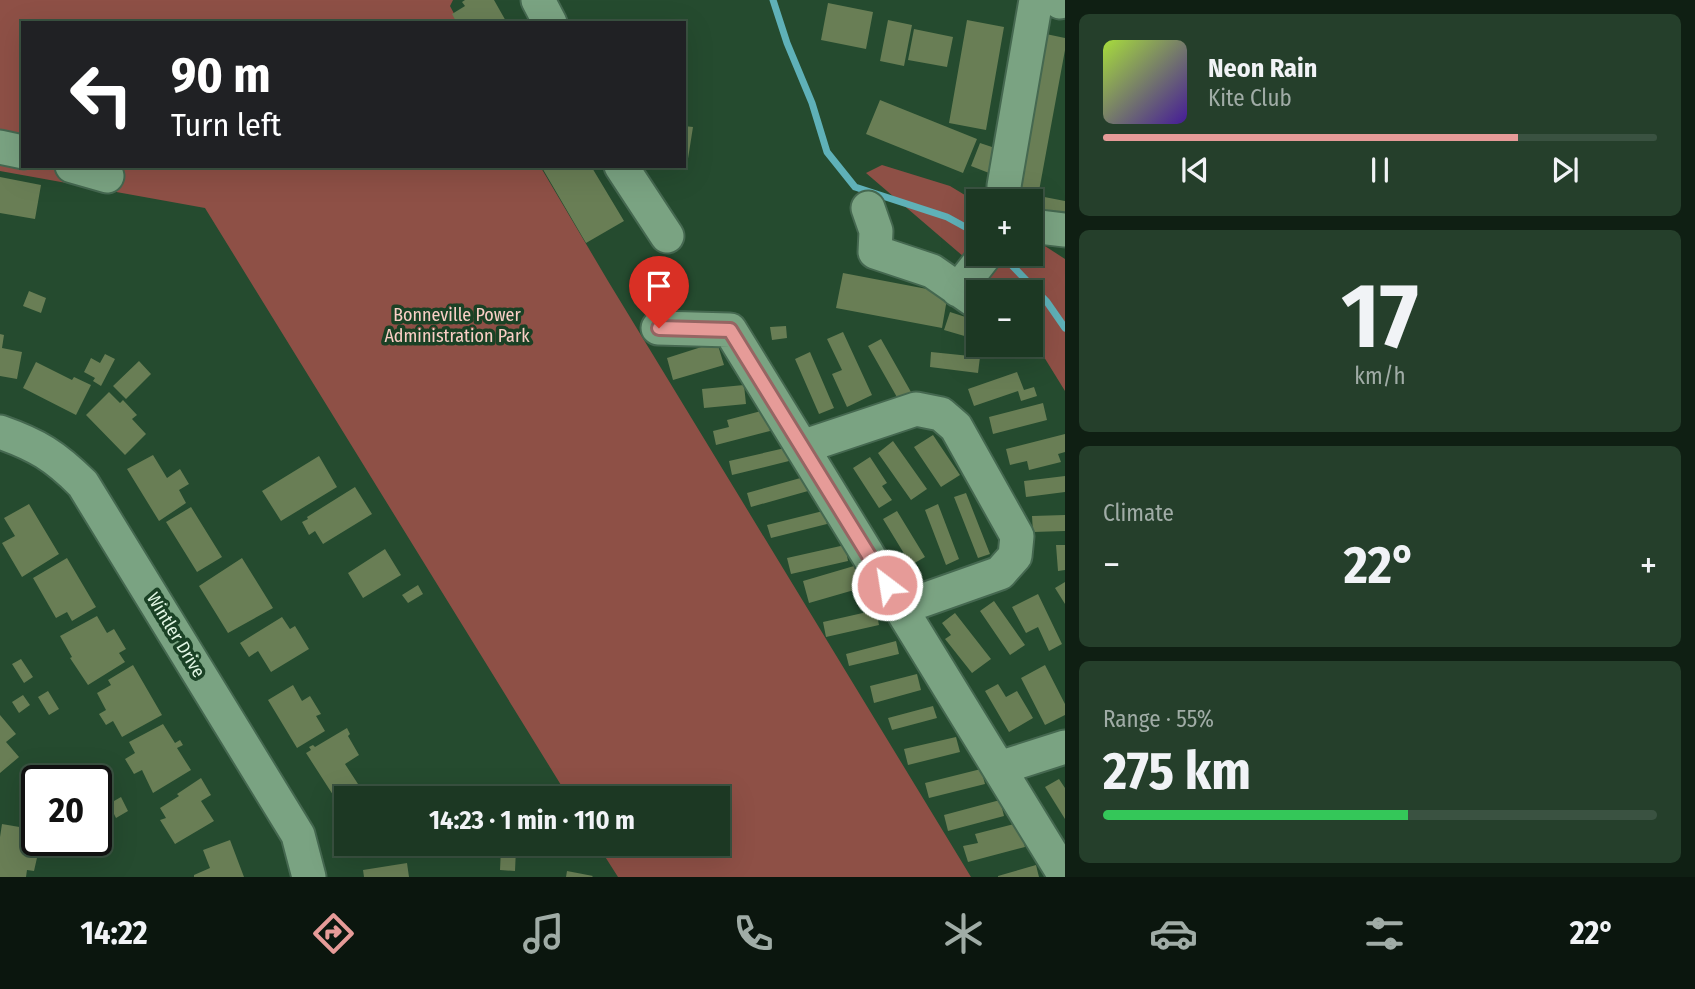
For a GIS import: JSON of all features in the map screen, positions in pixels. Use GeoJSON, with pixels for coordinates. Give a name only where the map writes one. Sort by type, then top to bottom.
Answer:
{"type":"FeatureCollection","features":[{"type":"Feature","properties":{"kind":"street"},"geometry":{"type":"LineString","coordinates":[[538,0],[549,21]]}},
{"type":"Feature","properties":{"kind":"street"},"geometry":{"type":"LineString","coordinates":[[1004,189],[1054,1]]}},
{"type":"Feature","properties":{"kind":"street"},"geometry":{"type":"LineString","coordinates":[[0,147],[21,152]]}},
{"type":"Feature","properties":{"kind":"street"},"geometry":{"type":"LineString","coordinates":[[79,168],[107,176]]}},
{"type":"Feature","properties":{"kind":"street"},"geometry":{"type":"LineString","coordinates":[[622,168],[667,236]]}},
{"type":"Feature","properties":{"kind":"street"},"geometry":{"type":"LineString","coordinates":[[868,208],[876,231],[875,252],[932,271],[974,279]]}},
{"type":"Feature","properties":{"kind":"street"},"geometry":{"type":"LineString","coordinates":[[1043,227],[1065,230]]}},
{"type":"Feature","properties":{"kind":"street"},"geometry":{"type":"LineString","coordinates":[[659,328],[730,330],[1065,876]]}},
{"type":"Feature","properties":{"kind":"street"},"geometry":{"type":"LineString","coordinates":[[802,447],[916,409],[941,414],[956,427],[1017,536],[1015,556],[1000,573],[901,608]]}},
{"type":"Feature","properties":{"kind":"street","name":"Wintler Drive"},"geometry":{"type":"LineString","coordinates":[[0,432],[30,443],[60,461],[83,484],[298,835],[309,877]]}},
{"type":"Feature","properties":{"kind":"street"},"geometry":{"type":"LineString","coordinates":[[999,768],[1065,747]]}},
{"type":"Feature","properties":{"kind":"green space","name":"Bonneville Power Administration Park"},"geometry":{"type":"Polygon","coordinates":[[[0,0],[453,0],[450,6],[458,21],[21,21],[21,168],[541,168],[971,877],[618,877],[605,856],[730,856],[730,786],[562,786],[205,208],[0,171],[0,0]]]}},
{"type":"Feature","properties":{"kind":"green space"},"geometry":{"type":"Polygon","coordinates":[[[882,165],[950,186],[966,196],[966,259],[866,173],[882,165]]]}},
{"type":"Feature","properties":{"kind":"green space"},"geometry":{"type":"Polygon","coordinates":[[[1043,245],[1065,259],[1065,391],[1043,355],[1043,280],[991,280],[974,266],[1043,266],[1043,245]]]}},
{"type":"Feature","properties":{"kind":"building"},"geometry":{"type":"Polygon","coordinates":[[[494,0],[506,21],[456,21],[452,14],[465,6],[462,2],[494,0]]]}},
{"type":"Feature","properties":{"kind":"building"},"geometry":{"type":"Polygon","coordinates":[[[828,3],[873,12],[866,49],[821,40],[828,3]]]}},
{"type":"Feature","properties":{"kind":"building"},"geometry":{"type":"Polygon","coordinates":[[[888,20],[912,25],[904,66],[880,61],[888,20]]]}},
{"type":"Feature","properties":{"kind":"building"},"geometry":{"type":"Polygon","coordinates":[[[967,20],[1004,27],[986,130],[949,123],[967,20]]]}},
{"type":"Feature","properties":{"kind":"building"},"geometry":{"type":"Polygon","coordinates":[[[914,29],[953,37],[947,67],[908,60],[914,29]]]}},
{"type":"Feature","properties":{"kind":"building"},"geometry":{"type":"Polygon","coordinates":[[[1046,34],[1065,38],[1039,189],[1018,188],[1046,34]]]}},
{"type":"Feature","properties":{"kind":"building"},"geometry":{"type":"Polygon","coordinates":[[[880,100],[977,139],[963,173],[866,134],[880,100]]]}},
{"type":"Feature","properties":{"kind":"building"},"geometry":{"type":"Polygon","coordinates":[[[686,126],[693,127],[686,165],[686,126]]]}},
{"type":"Feature","properties":{"kind":"building"},"geometry":{"type":"Polygon","coordinates":[[[980,143],[998,149],[989,173],[971,166],[980,143]]]}},
{"type":"Feature","properties":{"kind":"building"},"geometry":{"type":"Polygon","coordinates":[[[542,168],[592,168],[624,221],[586,243],[542,168]]]}},
{"type":"Feature","properties":{"kind":"building"},"geometry":{"type":"Polygon","coordinates":[[[0,177],[41,185],[35,219],[0,213],[0,177]]]}},
{"type":"Feature","properties":{"kind":"building"},"geometry":{"type":"Polygon","coordinates":[[[1043,197],[1065,201],[1065,219],[1043,214],[1043,197]]]}},
{"type":"Feature","properties":{"kind":"building"},"geometry":{"type":"Polygon","coordinates":[[[843,273],[948,293],[942,328],[836,308],[843,273]]]}},
{"type":"Feature","properties":{"kind":"building"},"geometry":{"type":"Polygon","coordinates":[[[29,291],[46,298],[41,313],[23,306],[29,291]]]}},
{"type":"Feature","properties":{"kind":"building"},"geometry":{"type":"Polygon","coordinates":[[[950,312],[966,317],[966,336],[944,330],[950,312]]]}},
{"type":"Feature","properties":{"kind":"building"},"geometry":{"type":"Polygon","coordinates":[[[786,326],[787,338],[772,340],[770,327],[786,326]]]}},
{"type":"Feature","properties":{"kind":"building"},"geometry":{"type":"Polygon","coordinates":[[[843,332],[872,395],[847,407],[832,374],[842,370],[827,339],[843,332]]]}},
{"type":"Feature","properties":{"kind":"building"},"geometry":{"type":"Polygon","coordinates":[[[0,334],[4,335],[2,348],[22,352],[17,379],[0,376],[0,334]]]}},
{"type":"Feature","properties":{"kind":"building"},"geometry":{"type":"Polygon","coordinates":[[[881,339],[911,392],[898,399],[868,346],[881,339]]]}},
{"type":"Feature","properties":{"kind":"building"},"geometry":{"type":"Polygon","coordinates":[[[717,342],[724,365],[673,380],[667,358],[717,342]]]}},
{"type":"Feature","properties":{"kind":"building"},"geometry":{"type":"Polygon","coordinates":[[[810,352],[834,408],[819,414],[795,359],[810,352]]]}},
{"type":"Feature","properties":{"kind":"building"},"geometry":{"type":"Polygon","coordinates":[[[931,352],[980,357],[978,373],[930,367],[931,352]]]}},
{"type":"Feature","properties":{"kind":"building"},"geometry":{"type":"Polygon","coordinates":[[[105,354],[115,359],[101,386],[93,381],[95,378],[84,372],[91,358],[100,363],[105,354]]]}},
{"type":"Feature","properties":{"kind":"building"},"geometry":{"type":"Polygon","coordinates":[[[139,361],[151,374],[126,399],[113,386],[139,361]]]}},
{"type":"Feature","properties":{"kind":"building"},"geometry":{"type":"Polygon","coordinates":[[[36,362],[72,380],[74,377],[91,385],[76,415],[23,388],[36,362]]]}},
{"type":"Feature","properties":{"kind":"building"},"geometry":{"type":"Polygon","coordinates":[[[1017,372],[1024,390],[1034,387],[1037,396],[1021,401],[1018,391],[974,406],[968,389],[1017,372]]]}},
{"type":"Feature","properties":{"kind":"building"},"geometry":{"type":"Polygon","coordinates":[[[744,385],[746,404],[704,408],[702,389],[744,385]]]}},
{"type":"Feature","properties":{"kind":"building"},"geometry":{"type":"Polygon","coordinates":[[[109,392],[120,403],[123,400],[137,415],[132,419],[146,434],[125,455],[86,415],[109,392]]]}},
{"type":"Feature","properties":{"kind":"building"},"geometry":{"type":"Polygon","coordinates":[[[1043,403],[1047,420],[993,434],[989,417],[1043,403]]]}},
{"type":"Feature","properties":{"kind":"building"},"geometry":{"type":"Polygon","coordinates":[[[765,410],[770,431],[716,445],[713,431],[729,427],[727,420],[765,410]]]}},
{"type":"Feature","properties":{"kind":"building"},"geometry":{"type":"Polygon","coordinates":[[[1065,434],[1065,452],[1058,454],[1061,462],[1029,470],[1027,461],[1010,465],[1006,449],[1065,434]]]}},
{"type":"Feature","properties":{"kind":"building"},"geometry":{"type":"Polygon","coordinates":[[[933,435],[960,475],[941,487],[914,447],[933,435]]]}},
{"type":"Feature","properties":{"kind":"building"},"geometry":{"type":"Polygon","coordinates":[[[893,441],[927,489],[911,500],[878,453],[893,441]]]}},
{"type":"Feature","properties":{"kind":"building"},"geometry":{"type":"Polygon","coordinates":[[[785,448],[789,461],[732,475],[729,461],[785,448]]]}},
{"type":"Feature","properties":{"kind":"building"},"geometry":{"type":"Polygon","coordinates":[[[153,455],[167,478],[180,469],[189,484],[179,490],[186,503],[159,521],[127,469],[153,455]]]}},
{"type":"Feature","properties":{"kind":"building"},"geometry":{"type":"Polygon","coordinates":[[[319,456],[337,487],[281,521],[262,491],[319,456]]]}},
{"type":"Feature","properties":{"kind":"building"},"geometry":{"type":"Polygon","coordinates":[[[870,457],[887,483],[882,486],[892,500],[879,508],[853,468],[870,457]]]}},
{"type":"Feature","properties":{"kind":"building"},"geometry":{"type":"Polygon","coordinates":[[[1065,476],[1065,492],[1026,497],[1024,481],[1065,476]]]}},
{"type":"Feature","properties":{"kind":"building"},"geometry":{"type":"Polygon","coordinates":[[[804,477],[808,491],[751,507],[747,493],[804,477]]]}},
{"type":"Feature","properties":{"kind":"building"},"geometry":{"type":"Polygon","coordinates":[[[355,487],[372,514],[323,544],[315,531],[309,535],[302,522],[355,487]]]}},
{"type":"Feature","properties":{"kind":"building"},"geometry":{"type":"Polygon","coordinates":[[[966,493],[990,554],[978,558],[954,497],[966,493]]]}},
{"type":"Feature","properties":{"kind":"building"},"geometry":{"type":"Polygon","coordinates":[[[29,504],[59,554],[22,577],[2,543],[15,536],[4,518],[29,504]]]}},
{"type":"Feature","properties":{"kind":"building"},"geometry":{"type":"Polygon","coordinates":[[[938,504],[959,559],[946,565],[925,510],[938,504]]]}},
{"type":"Feature","properties":{"kind":"building"},"geometry":{"type":"Polygon","coordinates":[[[191,507],[222,557],[197,572],[166,522],[191,507]]]}},
{"type":"Feature","properties":{"kind":"building"},"geometry":{"type":"Polygon","coordinates":[[[823,511],[827,524],[771,538],[767,525],[823,511]]]}},
{"type":"Feature","properties":{"kind":"building"},"geometry":{"type":"Polygon","coordinates":[[[897,511],[925,557],[911,565],[883,519],[897,511]]]}},
{"type":"Feature","properties":{"kind":"building"},"geometry":{"type":"Polygon","coordinates":[[[1065,515],[1065,531],[1033,532],[1032,516],[1065,515]]]}},
{"type":"Feature","properties":{"kind":"building"},"geometry":{"type":"Polygon","coordinates":[[[845,545],[848,561],[791,574],[787,558],[845,545]]]}},
{"type":"Feature","properties":{"kind":"building"},"geometry":{"type":"Polygon","coordinates":[[[1056,545],[1065,545],[1065,570],[1058,571],[1056,545]]]}},
{"type":"Feature","properties":{"kind":"building"},"geometry":{"type":"Polygon","coordinates":[[[385,549],[401,575],[363,598],[348,573],[385,549]]]}},
{"type":"Feature","properties":{"kind":"building"},"geometry":{"type":"Polygon","coordinates":[[[67,558],[96,607],[72,621],[67,612],[56,618],[33,578],[67,558]]]}},
{"type":"Feature","properties":{"kind":"building"},"geometry":{"type":"Polygon","coordinates":[[[242,558],[273,608],[228,633],[199,586],[242,558]]]}},
{"type":"Feature","properties":{"kind":"building"},"geometry":{"type":"Polygon","coordinates":[[[854,566],[861,588],[809,603],[803,581],[854,566]]]}},
{"type":"Feature","properties":{"kind":"building"},"geometry":{"type":"Polygon","coordinates":[[[1065,582],[1065,604],[1055,588],[1065,582]]]}},
{"type":"Feature","properties":{"kind":"building"},"geometry":{"type":"Polygon","coordinates":[[[418,585],[423,594],[408,603],[402,595],[418,585]]]}},
{"type":"Feature","properties":{"kind":"building"},"geometry":{"type":"Polygon","coordinates":[[[1038,594],[1062,644],[1049,651],[1038,627],[1026,633],[1012,607],[1038,594]]]}},
{"type":"Feature","properties":{"kind":"building"},"geometry":{"type":"Polygon","coordinates":[[[994,601],[1025,645],[1010,655],[980,611],[994,601]]]}},
{"type":"Feature","properties":{"kind":"building"},"geometry":{"type":"Polygon","coordinates":[[[876,610],[879,625],[826,637],[823,622],[876,610]]]}},
{"type":"Feature","properties":{"kind":"building"},"geometry":{"type":"Polygon","coordinates":[[[955,613],[991,659],[972,673],[945,639],[951,635],[942,623],[955,613]]]}},
{"type":"Feature","properties":{"kind":"building"},"geometry":{"type":"Polygon","coordinates":[[[97,616],[107,633],[114,629],[126,649],[119,653],[125,662],[88,685],[70,658],[72,657],[60,636],[97,616]]]}},
{"type":"Feature","properties":{"kind":"building"},"geometry":{"type":"Polygon","coordinates":[[[282,617],[290,629],[295,626],[309,649],[271,672],[258,651],[249,657],[240,643],[282,617]]]}},
{"type":"Feature","properties":{"kind":"building"},"geometry":{"type":"Polygon","coordinates":[[[896,641],[899,654],[849,666],[846,654],[896,641]]]}},
{"type":"Feature","properties":{"kind":"building"},"geometry":{"type":"Polygon","coordinates":[[[21,659],[33,677],[24,683],[12,664],[21,659]]]}},
{"type":"Feature","properties":{"kind":"building"},"geometry":{"type":"Polygon","coordinates":[[[133,665],[162,715],[122,737],[113,721],[106,725],[99,714],[106,710],[97,693],[111,685],[108,680],[133,665]]]}},
{"type":"Feature","properties":{"kind":"building"},"geometry":{"type":"Polygon","coordinates":[[[1045,665],[1065,704],[1065,715],[1045,725],[1021,678],[1045,665]]]}},
{"type":"Feature","properties":{"kind":"building"},"geometry":{"type":"Polygon","coordinates":[[[917,674],[921,690],[874,703],[870,686],[917,674]]]}},
{"type":"Feature","properties":{"kind":"building"},"geometry":{"type":"Polygon","coordinates":[[[998,684],[1006,697],[1017,691],[1033,718],[1009,732],[985,691],[998,684]]]}},
{"type":"Feature","properties":{"kind":"building"},"geometry":{"type":"Polygon","coordinates":[[[293,685],[302,701],[310,696],[321,714],[316,716],[325,731],[297,748],[268,700],[293,685]]]}},
{"type":"Feature","properties":{"kind":"building"},"geometry":{"type":"Polygon","coordinates":[[[48,691],[59,709],[49,715],[38,697],[48,691]]]}},
{"type":"Feature","properties":{"kind":"building"},"geometry":{"type":"Polygon","coordinates":[[[23,695],[30,705],[19,713],[12,702],[23,695]]]}},
{"type":"Feature","properties":{"kind":"building"},"geometry":{"type":"Polygon","coordinates":[[[933,706],[937,718],[892,730],[888,718],[933,706]]]}},
{"type":"Feature","properties":{"kind":"building"},"geometry":{"type":"Polygon","coordinates":[[[0,715],[16,734],[6,742],[19,757],[0,773],[0,715]]]}},
{"type":"Feature","properties":{"kind":"building"},"geometry":{"type":"Polygon","coordinates":[[[163,724],[175,743],[180,740],[183,745],[177,748],[191,770],[153,793],[142,770],[134,774],[125,759],[135,753],[129,742],[163,724]]]}},
{"type":"Feature","properties":{"kind":"building"},"geometry":{"type":"Polygon","coordinates":[[[347,728],[350,734],[348,736],[359,755],[345,764],[358,784],[334,786],[334,796],[306,753],[311,750],[309,747],[315,747],[347,728]]]}},
{"type":"Feature","properties":{"kind":"building"},"geometry":{"type":"Polygon","coordinates":[[[956,737],[960,752],[908,765],[904,749],[956,737]]]}},
{"type":"Feature","properties":{"kind":"building"},"geometry":{"type":"Polygon","coordinates":[[[981,769],[985,784],[929,798],[925,783],[981,769]]]}},
{"type":"Feature","properties":{"kind":"building"},"geometry":{"type":"Polygon","coordinates":[[[201,778],[211,795],[201,801],[214,821],[175,844],[160,820],[166,818],[160,808],[201,778]]]}},
{"type":"Feature","properties":{"kind":"building"},"geometry":{"type":"Polygon","coordinates":[[[1059,779],[1065,788],[1065,819],[1045,787],[1059,779]]]}},
{"type":"Feature","properties":{"kind":"building"},"geometry":{"type":"Polygon","coordinates":[[[121,797],[128,811],[116,818],[112,815],[112,802],[121,797]]]}},
{"type":"Feature","properties":{"kind":"building"},"geometry":{"type":"Polygon","coordinates":[[[1000,800],[1004,816],[948,831],[944,815],[1000,800]]]}},
{"type":"Feature","properties":{"kind":"building"},"geometry":{"type":"Polygon","coordinates":[[[1018,823],[1025,847],[968,862],[963,846],[978,843],[975,834],[1018,823]]]}},
{"type":"Feature","properties":{"kind":"building"},"geometry":{"type":"Polygon","coordinates":[[[2,824],[21,827],[21,856],[37,856],[34,871],[27,870],[26,877],[0,877],[2,824]]]}},
{"type":"Feature","properties":{"kind":"building"},"geometry":{"type":"Polygon","coordinates":[[[230,840],[244,877],[194,877],[210,868],[203,850],[230,840]]]}},
{"type":"Feature","properties":{"kind":"building"},"geometry":{"type":"Polygon","coordinates":[[[501,856],[516,856],[515,871],[500,870],[501,856]]]}},
{"type":"Feature","properties":{"kind":"building"},"geometry":{"type":"Polygon","coordinates":[[[407,863],[409,877],[364,877],[363,870],[407,863]]]}},
{"type":"Feature","properties":{"kind":"building"},"geometry":{"type":"Polygon","coordinates":[[[1036,865],[1039,877],[998,877],[998,876],[1036,865]]]}},
{"type":"Feature","properties":{"kind":"building"},"geometry":{"type":"Polygon","coordinates":[[[567,871],[593,876],[566,877],[567,871]]]}},
{"type":"Feature","properties":{"kind":"waterway"},"geometry":{"type":"LineString","coordinates":[[773,0],[787,43],[812,103],[827,152],[855,187],[947,217],[966,227]]}},
{"type":"Feature","properties":{"kind":"waterway"},"geometry":{"type":"LineString","coordinates":[[1012,266],[1047,302],[1065,328]]}},
{"type":"Feature","properties":{"kind":"route"},"geometry":{"type":"LineString","coordinates":[[659,328],[730,330],[887,585]]}}]}
